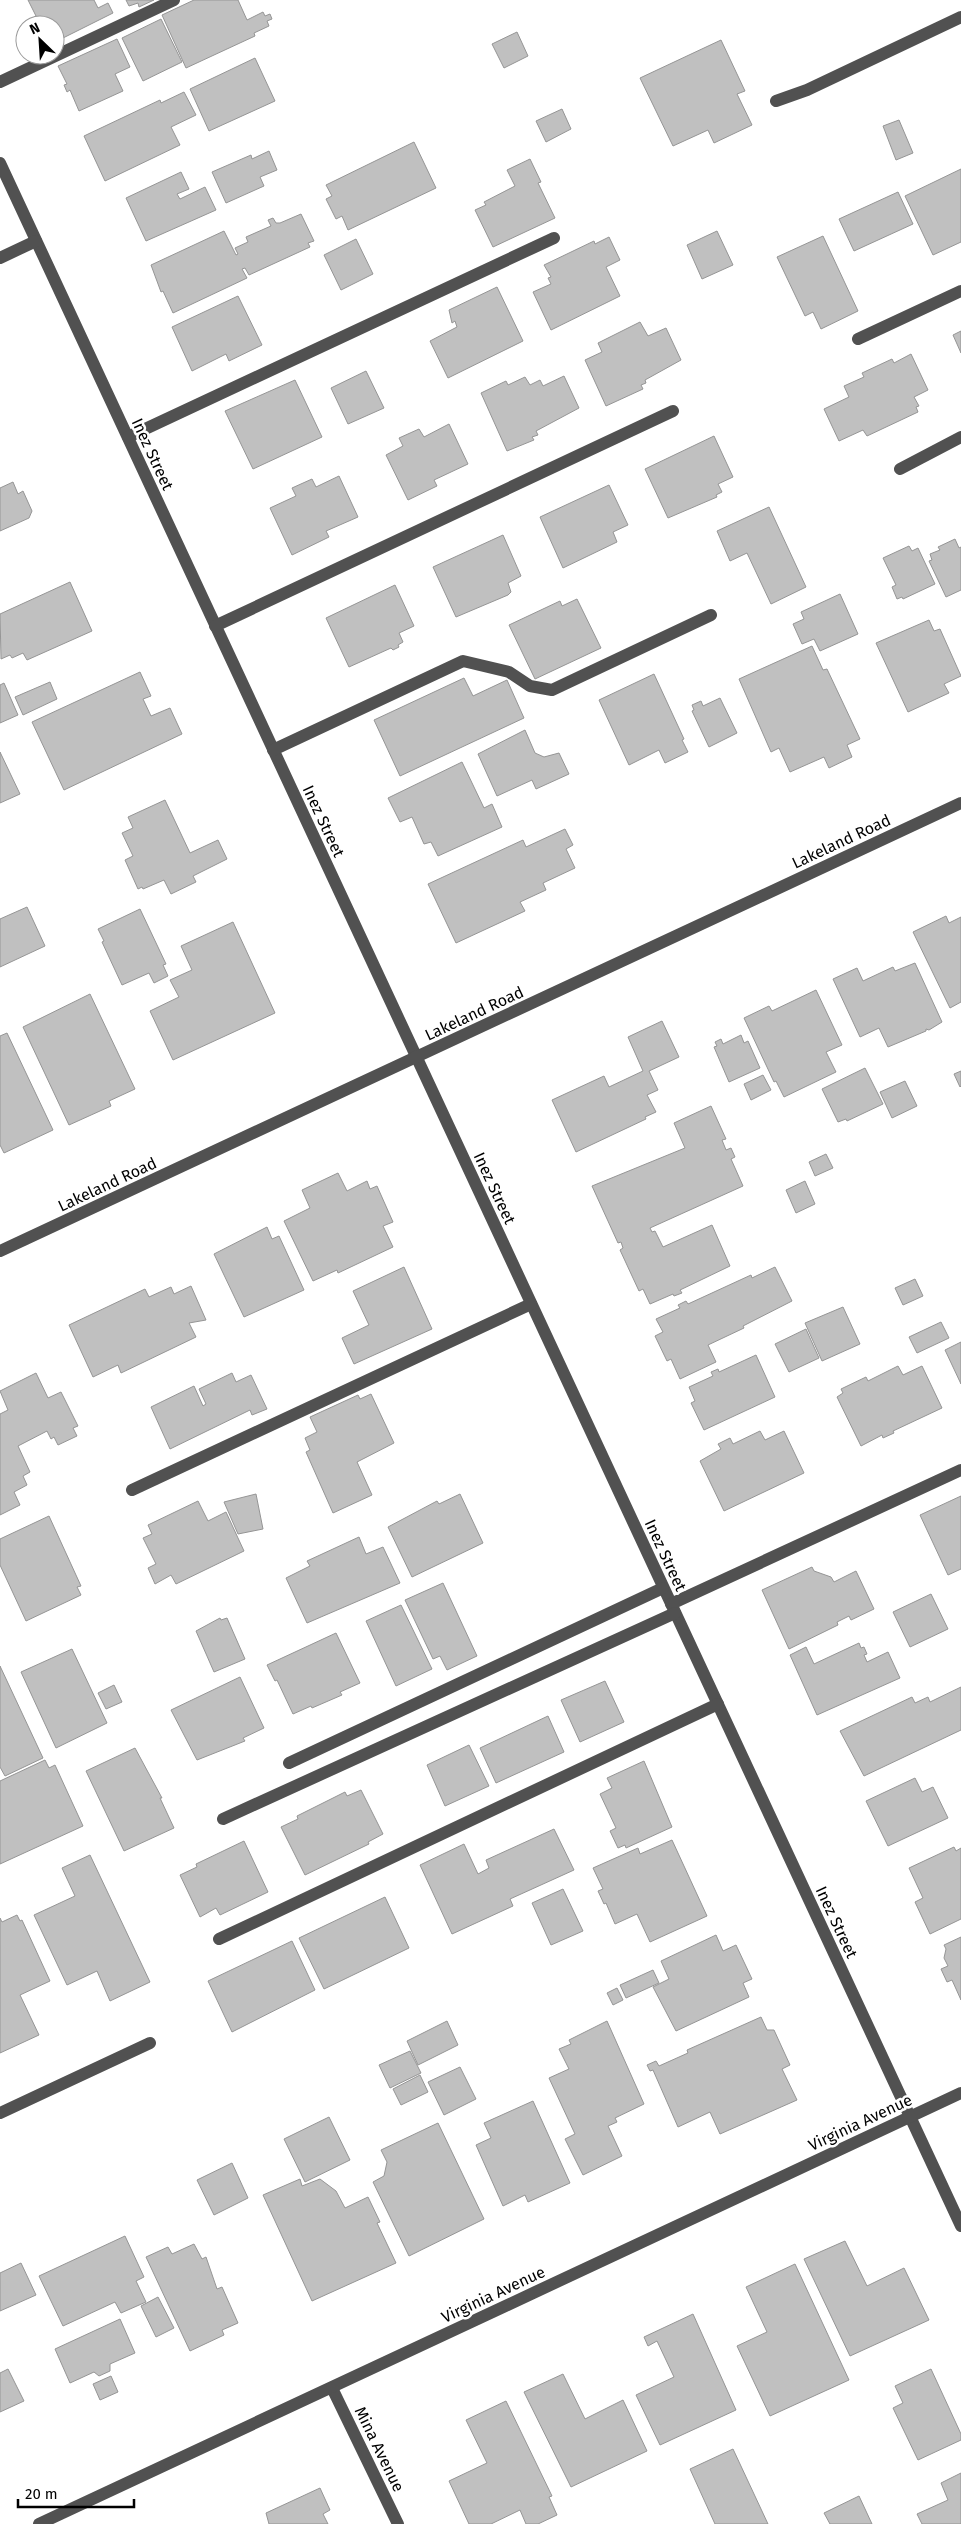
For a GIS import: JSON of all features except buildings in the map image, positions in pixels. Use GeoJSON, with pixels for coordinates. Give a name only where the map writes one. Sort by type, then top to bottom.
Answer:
{"type":"FeatureCollection","features":[{"type":"Feature","properties":{"kind":"street"},"geometry":{"type":"LineString","coordinates":[[0,82],[174,0]]}},
{"type":"Feature","properties":{"kind":"street"},"geometry":{"type":"LineString","coordinates":[[776,101],[807,90],[961,17]]}},
{"type":"Feature","properties":{"kind":"street","name":"Inez Street"},"geometry":{"type":"LineString","coordinates":[[0,163],[961,2226]]}},
{"type":"Feature","properties":{"kind":"street"},"geometry":{"type":"LineString","coordinates":[[128,437],[554,238]]}},
{"type":"Feature","properties":{"kind":"street"},"geometry":{"type":"LineString","coordinates":[[0,258],[36,241]]}},
{"type":"Feature","properties":{"kind":"street"},"geometry":{"type":"LineString","coordinates":[[858,339],[961,291]]}},
{"type":"Feature","properties":{"kind":"street"},"geometry":{"type":"LineString","coordinates":[[215,626],[673,411]]}},
{"type":"Feature","properties":{"kind":"street"},"geometry":{"type":"LineString","coordinates":[[900,469],[961,437]]}},
{"type":"Feature","properties":{"kind":"street"},"geometry":{"type":"LineString","coordinates":[[273,750],[462,661],[509,672],[530,686],[552,690],[711,615]]}},
{"type":"Feature","properties":{"kind":"street","name":"Lakeland Road"},"geometry":{"type":"LineString","coordinates":[[0,1251],[961,803]]}},
{"type":"Feature","properties":{"kind":"street"},"geometry":{"type":"LineString","coordinates":[[132,1490],[531,1304]]}},
{"type":"Feature","properties":{"kind":"street"},"geometry":{"type":"LineString","coordinates":[[222,1819],[673,1608],[961,1470]]}},
{"type":"Feature","properties":{"kind":"street"},"geometry":{"type":"LineString","coordinates":[[290,1763],[663,1588]]}},
{"type":"Feature","properties":{"kind":"street"},"geometry":{"type":"LineString","coordinates":[[219,1939],[718,1704]]}},
{"type":"Feature","properties":{"kind":"street"},"geometry":{"type":"LineString","coordinates":[[0,2113],[150,2043]]}},
{"type":"Feature","properties":{"kind":"street","name":"Virginia Avenue"},"geometry":{"type":"LineString","coordinates":[[39,2524],[961,2093]]}},
{"type":"Feature","properties":{"kind":"street","name":"Mina Avenue"},"geometry":{"type":"LineString","coordinates":[[332,2388],[398,2524]]}}]}
